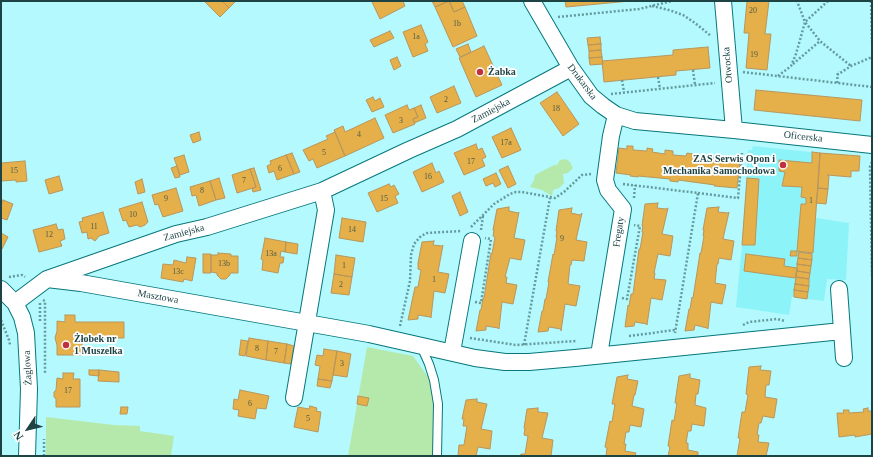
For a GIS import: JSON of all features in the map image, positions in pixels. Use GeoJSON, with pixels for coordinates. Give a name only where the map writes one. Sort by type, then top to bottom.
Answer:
{"type":"FeatureCollection","features":[{"type":"Feature","properties":{"kind":"street","name":"Drukarska"},"geometry":{"type":"LineString","coordinates":[[532,1],[571,68],[591,96],[603,106],[616,114],[635,121],[734,130]]}},
{"type":"Feature","properties":{"kind":"street","name":"Otwocka"},"geometry":{"type":"LineString","coordinates":[[723,1],[734,77],[734,130]]}},
{"type":"Feature","properties":{"kind":"street","name":"Zamiejska"},"geometry":{"type":"LineString","coordinates":[[47,279],[176,234],[207,227],[322,191],[477,119],[571,68]]}},
{"type":"Feature","properties":{"kind":"street","name":"Fregaty"},"geometry":{"type":"LineString","coordinates":[[599,355],[623,209],[608,190],[606,179],[611,136],[616,114]]}},
{"type":"Feature","properties":{"kind":"street","name":"Oficerska"},"geometry":{"type":"LineString","coordinates":[[734,130],[872,145]]}},
{"type":"Feature","properties":{"kind":"street"},"geometry":{"type":"LineString","coordinates":[[294,398],[326,210],[322,191]]}},
{"type":"Feature","properties":{"kind":"street"},"geometry":{"type":"LineString","coordinates":[[453,345],[472,241]]}},
{"type":"Feature","properties":{"kind":"street"},"geometry":{"type":"LineString","coordinates":[[15,303],[47,279]]}},
{"type":"Feature","properties":{"kind":"street","name":"Masztowa"},"geometry":{"type":"LineString","coordinates":[[47,279],[81,283],[369,334],[420,345]]}},
{"type":"Feature","properties":{"kind":"street","name":"Żaglowa"},"geometry":{"type":"LineString","coordinates":[[1,289],[15,303],[22,318],[26,333],[28,389],[27,456]]}},
{"type":"Feature","properties":{"kind":"street"},"geometry":{"type":"LineString","coordinates":[[839,289],[844,358]]}},
{"type":"Feature","properties":{"kind":"street"},"geometry":{"type":"LineString","coordinates":[[420,345],[453,345],[505,362],[522,362],[842,331]]}},
{"type":"Feature","properties":{"kind":"lane"},"geometry":{"type":"LineString","coordinates":[[420,345],[430,364],[438,404],[437,456]]}},
{"type":"Feature","properties":{"kind":"path"},"geometry":{"type":"LineString","coordinates":[[559,23],[556,17],[639,9],[672,1]]}},
{"type":"Feature","properties":{"kind":"path"},"geometry":{"type":"LineString","coordinates":[[797,1],[805,22],[820,41],[851,66]]}},
{"type":"Feature","properties":{"kind":"path"},"geometry":{"type":"LineString","coordinates":[[791,66],[805,22],[828,1]]}},
{"type":"Feature","properties":{"kind":"path"},"geometry":{"type":"LineString","coordinates":[[871,1],[872,42]]}},
{"type":"Feature","properties":{"kind":"path"},"geometry":{"type":"LineString","coordinates":[[652,6],[669,10],[695,22],[715,39]]}},
{"type":"Feature","properties":{"kind":"path"},"geometry":{"type":"LineString","coordinates":[[778,76],[820,41]]}},
{"type":"Feature","properties":{"kind":"path"},"geometry":{"type":"LineString","coordinates":[[837,75],[851,66],[872,57]]}},
{"type":"Feature","properties":{"kind":"path"},"geometry":{"type":"LineString","coordinates":[[693,70],[695,85]]}},
{"type":"Feature","properties":{"kind":"path"},"geometry":{"type":"LineString","coordinates":[[837,83],[838,71]]}},
{"type":"Feature","properties":{"kind":"path"},"geometry":{"type":"LineString","coordinates":[[604,94],[695,85],[734,77],[778,76],[872,86]]}},
{"type":"Feature","properties":{"kind":"path"},"geometry":{"type":"LineString","coordinates":[[658,77],[660,89]]}},
{"type":"Feature","properties":{"kind":"path"},"geometry":{"type":"LineString","coordinates":[[622,80],[624,92]]}},
{"type":"Feature","properties":{"kind":"path"},"geometry":{"type":"LineString","coordinates":[[399,332],[410,282],[411,255],[414,244],[427,233],[460,231],[467,229],[473,226],[494,204],[516,192],[555,198],[560,196],[582,174],[589,173],[614,182],[738,198],[742,153]]}},
{"type":"Feature","properties":{"kind":"path"},"geometry":{"type":"LineString","coordinates":[[872,162],[870,167],[872,277]]}},
{"type":"Feature","properties":{"kind":"path"},"geometry":{"type":"LineString","coordinates":[[672,348],[698,193]]}},
{"type":"Feature","properties":{"kind":"path"},"geometry":{"type":"LineString","coordinates":[[522,362],[550,198]]}},
{"type":"Feature","properties":{"kind":"path"},"geometry":{"type":"LineString","coordinates":[[470,301],[481,303],[491,239],[480,238],[483,216]]}},
{"type":"Feature","properties":{"kind":"path"},"geometry":{"type":"LineString","coordinates":[[1,320],[10,340],[10,347]]}},
{"type":"Feature","properties":{"kind":"path"},"geometry":{"type":"LineString","coordinates":[[602,339],[675,330]]}},
{"type":"Feature","properties":{"kind":"path"},"geometry":{"type":"LineString","coordinates":[[453,345],[464,339],[472,338],[516,345],[579,341]]}},
{"type":"Feature","properties":{"kind":"shaded area"},"geometry":{"type":"Polygon","coordinates":[[[753,146],[820,153],[816,218],[849,223],[846,280],[827,279],[824,301],[792,297],[789,315],[736,307],[742,245],[748,150],[752,150],[753,146]]]}},
{"type":"Feature","properties":{"kind":"green space"},"geometry":{"type":"Polygon","coordinates":[[[566,159],[570,162],[573,168],[568,173],[563,174],[564,183],[559,188],[553,190],[552,196],[542,190],[530,187],[535,175],[554,165],[557,165],[560,160],[566,159]]]}},
{"type":"Feature","properties":{"kind":"green space"},"geometry":{"type":"Polygon","coordinates":[[[367,347],[413,356],[431,381],[435,404],[433,456],[348,456],[367,347]]]}},
{"type":"Feature","properties":{"kind":"green space"},"geometry":{"type":"Polygon","coordinates":[[[46,417],[114,425],[140,426],[140,431],[174,436],[171,456],[46,456],[46,417]]]}},
{"type":"Feature","properties":{"kind":"building"},"geometry":{"type":"Polygon","coordinates":[[[204,1],[222,1],[229,8],[220,17],[204,1]]]}},
{"type":"Feature","properties":{"kind":"building"},"geometry":{"type":"Polygon","coordinates":[[[222,1],[234,1],[235,2],[229,8],[222,1]]]}},
{"type":"Feature","properties":{"kind":"building"},"geometry":{"type":"Polygon","coordinates":[[[403,1],[405,6],[380,19],[372,2],[403,1]]]}},
{"type":"Feature","properties":{"kind":"building"},"geometry":{"type":"Polygon","coordinates":[[[432,1],[449,1],[435,7],[432,1]]]}},
{"type":"Feature","properties":{"kind":"building"},"geometry":{"type":"Polygon","coordinates":[[[449,1],[462,1],[465,7],[454,12],[449,1]]]}},
{"type":"Feature","properties":{"kind":"building"},"geometry":{"type":"Polygon","coordinates":[[[449,1],[454,12],[465,7],[477,36],[453,47],[435,7],[449,1]]]}},
{"type":"Feature","properties":{"kind":"building"},"geometry":{"type":"Polygon","coordinates":[[[565,1],[630,1],[566,7],[565,1]]]}},
{"type":"Feature","properties":{"kind":"building"},"geometry":{"type":"Polygon","coordinates":[[[747,1],[769,1],[765,34],[771,34],[767,70],[746,68],[749,33],[744,33],[747,1]]]}},
{"type":"Feature","properties":{"kind":"building"},"geometry":{"type":"Polygon","coordinates":[[[421,25],[428,42],[425,44],[428,51],[413,57],[403,32],[421,25]]]}},
{"type":"Feature","properties":{"kind":"building"},"geometry":{"type":"Polygon","coordinates":[[[390,31],[394,38],[374,47],[370,40],[390,31]]]}},
{"type":"Feature","properties":{"kind":"building"},"geometry":{"type":"Polygon","coordinates":[[[600,37],[601,44],[588,45],[587,38],[600,37]]]}},
{"type":"Feature","properties":{"kind":"building"},"geometry":{"type":"Polygon","coordinates":[[[468,44],[471,52],[460,57],[456,49],[468,44]]]}},
{"type":"Feature","properties":{"kind":"building"},"geometry":{"type":"Polygon","coordinates":[[[601,44],[601,50],[589,51],[588,45],[601,44]]]}},
{"type":"Feature","properties":{"kind":"building","name":"Żabka"},"geometry":{"type":"Polygon","coordinates":[[[484,46],[502,85],[476,97],[459,58],[484,46]]]}},
{"type":"Feature","properties":{"kind":"building"},"geometry":{"type":"Polygon","coordinates":[[[708,47],[710,68],[676,71],[676,75],[604,82],[602,61],[673,55],[673,50],[708,47]]]}},
{"type":"Feature","properties":{"kind":"building"},"geometry":{"type":"Polygon","coordinates":[[[601,50],[602,57],[589,58],[589,51],[601,50]]]}},
{"type":"Feature","properties":{"kind":"building"},"geometry":{"type":"Polygon","coordinates":[[[397,57],[401,66],[394,70],[390,60],[397,57]]]}},
{"type":"Feature","properties":{"kind":"building"},"geometry":{"type":"Polygon","coordinates":[[[602,57],[603,64],[590,65],[589,58],[602,57]]]}},
{"type":"Feature","properties":{"kind":"building"},"geometry":{"type":"Polygon","coordinates":[[[454,86],[461,103],[437,113],[430,97],[454,86]]]}},
{"type":"Feature","properties":{"kind":"building"},"geometry":{"type":"Polygon","coordinates":[[[756,90],[862,100],[860,121],[754,110],[756,90]]]}},
{"type":"Feature","properties":{"kind":"building"},"geometry":{"type":"Polygon","coordinates":[[[557,92],[579,124],[563,136],[540,103],[557,92]]]}},
{"type":"Feature","properties":{"kind":"building"},"geometry":{"type":"Polygon","coordinates":[[[373,97],[375,101],[380,98],[384,107],[372,112],[366,100],[373,97]]]}},
{"type":"Feature","properties":{"kind":"building"},"geometry":{"type":"Polygon","coordinates":[[[407,105],[409,110],[414,108],[418,117],[413,119],[415,124],[393,133],[385,115],[407,105]]]}},
{"type":"Feature","properties":{"kind":"building"},"geometry":{"type":"Polygon","coordinates":[[[421,105],[426,118],[414,123],[413,119],[418,117],[414,108],[421,105]]]}},
{"type":"Feature","properties":{"kind":"building"},"geometry":{"type":"Polygon","coordinates":[[[375,118],[384,138],[345,156],[334,130],[343,126],[345,132],[375,118]]]}},
{"type":"Feature","properties":{"kind":"building"},"geometry":{"type":"Polygon","coordinates":[[[511,128],[521,150],[502,158],[492,137],[511,128]]]}},
{"type":"Feature","properties":{"kind":"building"},"geometry":{"type":"Polygon","coordinates":[[[199,132],[201,140],[193,143],[190,135],[199,132]]]}},
{"type":"Feature","properties":{"kind":"building"},"geometry":{"type":"Polygon","coordinates":[[[335,132],[345,156],[317,168],[313,159],[309,161],[303,150],[328,139],[326,136],[335,132]]]}},
{"type":"Feature","properties":{"kind":"building"},"geometry":{"type":"Polygon","coordinates":[[[476,144],[478,150],[482,148],[486,157],[482,159],[485,166],[464,175],[454,153],[476,144]]]}},
{"type":"Feature","properties":{"kind":"building"},"geometry":{"type":"Polygon","coordinates":[[[627,146],[633,146],[633,150],[647,151],[647,148],[653,149],[652,152],[665,154],[665,150],[673,151],[673,155],[686,156],[687,153],[693,154],[692,157],[707,159],[707,156],[713,156],[713,159],[726,161],[727,158],[733,159],[732,162],[740,163],[737,188],[678,180],[678,182],[670,181],[670,179],[638,177],[616,173],[619,148],[627,149],[627,146]]]}},
{"type":"Feature","properties":{"kind":"building"},"geometry":{"type":"Polygon","coordinates":[[[812,152],[820,153],[813,253],[797,251],[801,204],[806,204],[806,198],[801,197],[802,187],[782,186],[785,172],[779,171],[779,160],[812,163],[812,152]]]}},
{"type":"Feature","properties":{"kind":"building"},"geometry":{"type":"Polygon","coordinates":[[[292,153],[300,172],[294,174],[286,155],[292,153]]]}},
{"type":"Feature","properties":{"kind":"building"},"geometry":{"type":"Polygon","coordinates":[[[820,153],[860,156],[859,171],[851,171],[851,177],[827,175],[829,176],[828,189],[818,188],[820,153]]]}},
{"type":"Feature","properties":{"kind":"building"},"geometry":{"type":"Polygon","coordinates":[[[184,155],[189,172],[180,175],[174,158],[184,155]]]}},
{"type":"Feature","properties":{"kind":"building"},"geometry":{"type":"Polygon","coordinates":[[[286,155],[294,174],[277,180],[274,171],[269,173],[267,166],[271,164],[270,161],[286,155]]]}},
{"type":"Feature","properties":{"kind":"building"},"geometry":{"type":"Polygon","coordinates":[[[25,161],[27,181],[1,181],[1,163],[25,161]]]}},
{"type":"Feature","properties":{"kind":"building"},"geometry":{"type":"Polygon","coordinates":[[[432,163],[436,173],[439,171],[444,182],[422,192],[413,172],[432,163]]]}},
{"type":"Feature","properties":{"kind":"building"},"geometry":{"type":"Polygon","coordinates":[[[177,166],[180,177],[175,178],[171,168],[177,166]]]}},
{"type":"Feature","properties":{"kind":"building"},"geometry":{"type":"Polygon","coordinates":[[[508,166],[516,184],[508,188],[499,170],[508,166]]]}},
{"type":"Feature","properties":{"kind":"building"},"geometry":{"type":"Polygon","coordinates":[[[254,168],[261,190],[253,192],[252,189],[256,187],[250,169],[254,168]]]}},
{"type":"Feature","properties":{"kind":"building"},"geometry":{"type":"Polygon","coordinates":[[[250,169],[256,187],[237,193],[232,175],[250,169]]]}},
{"type":"Feature","properties":{"kind":"building"},"geometry":{"type":"Polygon","coordinates":[[[496,173],[501,184],[495,187],[493,183],[486,186],[483,179],[496,173]]]}},
{"type":"Feature","properties":{"kind":"building"},"geometry":{"type":"Polygon","coordinates":[[[59,176],[63,190],[49,194],[45,180],[59,176]]]}},
{"type":"Feature","properties":{"kind":"building"},"geometry":{"type":"Polygon","coordinates":[[[219,178],[225,198],[216,200],[210,181],[219,178]]]}},
{"type":"Feature","properties":{"kind":"building"},"geometry":{"type":"Polygon","coordinates":[[[747,178],[759,179],[755,245],[742,245],[747,178]]]}},
{"type":"Feature","properties":{"kind":"building"},"geometry":{"type":"Polygon","coordinates":[[[142,179],[145,192],[138,194],[135,182],[142,179]]]}},
{"type":"Feature","properties":{"kind":"building"},"geometry":{"type":"Polygon","coordinates":[[[210,181],[216,200],[199,206],[196,195],[192,196],[190,187],[210,181]]]}},
{"type":"Feature","properties":{"kind":"building"},"geometry":{"type":"Polygon","coordinates":[[[389,184],[391,187],[394,185],[399,194],[395,196],[398,203],[377,212],[368,193],[389,184]]]}},
{"type":"Feature","properties":{"kind":"building"},"geometry":{"type":"Polygon","coordinates":[[[176,188],[183,211],[163,217],[158,204],[155,205],[152,195],[176,188]]]}},
{"type":"Feature","properties":{"kind":"building"},"geometry":{"type":"Polygon","coordinates":[[[818,188],[828,189],[826,204],[816,203],[818,188]]]}},
{"type":"Feature","properties":{"kind":"building"},"geometry":{"type":"Polygon","coordinates":[[[460,192],[468,212],[460,216],[452,196],[460,192]]]}},
{"type":"Feature","properties":{"kind":"building"},"geometry":{"type":"Polygon","coordinates":[[[3,200],[13,204],[7,220],[1,218],[1,205],[3,200]]]}},
{"type":"Feature","properties":{"kind":"building"},"geometry":{"type":"Polygon","coordinates":[[[142,202],[148,222],[140,227],[137,225],[129,227],[126,220],[123,221],[119,209],[142,202]]]}},
{"type":"Feature","properties":{"kind":"building"},"geometry":{"type":"Polygon","coordinates":[[[658,203],[657,208],[668,208],[662,234],[673,236],[670,256],[658,254],[654,273],[654,279],[666,280],[662,300],[651,298],[647,325],[635,322],[634,326],[625,327],[628,305],[629,306],[631,294],[633,294],[639,249],[643,232],[642,226],[645,204],[658,203]]]}},
{"type":"Feature","properties":{"kind":"building"},"geometry":{"type":"Polygon","coordinates":[[[509,207],[509,211],[519,212],[514,238],[525,240],[521,260],[510,258],[505,277],[507,277],[506,283],[517,285],[513,304],[502,302],[499,329],[486,326],[486,330],[476,331],[484,298],[495,237],[493,236],[493,230],[497,209],[509,207]]]}},
{"type":"Feature","properties":{"kind":"building"},"geometry":{"type":"Polygon","coordinates":[[[719,207],[718,212],[729,212],[723,239],[734,241],[731,260],[719,258],[717,264],[715,283],[726,285],[722,304],[711,302],[708,329],[695,325],[694,330],[685,331],[692,297],[693,298],[704,236],[703,230],[707,208],[719,207]]]}},
{"type":"Feature","properties":{"kind":"building"},"geometry":{"type":"Polygon","coordinates":[[[572,208],[571,213],[580,215],[582,213],[576,240],[587,242],[584,261],[572,260],[570,265],[568,284],[580,286],[576,306],[565,304],[561,331],[561,329],[549,327],[548,331],[538,332],[546,299],[553,254],[554,255],[559,210],[572,208]]]}},
{"type":"Feature","properties":{"kind":"building"},"geometry":{"type":"Polygon","coordinates":[[[103,212],[109,233],[99,236],[95,241],[91,238],[88,239],[87,232],[82,233],[79,222],[83,221],[82,218],[103,212]]]}},
{"type":"Feature","properties":{"kind":"building"},"geometry":{"type":"Polygon","coordinates":[[[342,218],[366,222],[363,242],[339,238],[342,218]]]}},
{"type":"Feature","properties":{"kind":"building"},"geometry":{"type":"Polygon","coordinates":[[[56,224],[58,230],[63,229],[65,239],[60,241],[62,246],[39,252],[33,230],[56,224]]]}},
{"type":"Feature","properties":{"kind":"building"},"geometry":{"type":"Polygon","coordinates":[[[1,233],[8,237],[2,249],[1,248],[1,233]]]}},
{"type":"Feature","properties":{"kind":"building"},"geometry":{"type":"Polygon","coordinates":[[[265,238],[286,242],[285,252],[281,251],[280,257],[284,257],[283,263],[280,263],[278,273],[262,270],[263,260],[261,259],[265,238]]]}},
{"type":"Feature","properties":{"kind":"building"},"geometry":{"type":"Polygon","coordinates":[[[434,241],[433,245],[443,245],[438,272],[449,274],[445,293],[434,291],[431,318],[418,315],[418,319],[408,320],[415,287],[418,287],[421,270],[418,269],[418,263],[422,242],[434,241]]]}},
{"type":"Feature","properties":{"kind":"building"},"geometry":{"type":"Polygon","coordinates":[[[286,242],[298,244],[297,254],[285,252],[286,242]]]}},
{"type":"Feature","properties":{"kind":"building"},"geometry":{"type":"Polygon","coordinates":[[[791,251],[797,251],[797,256],[790,256],[791,251]]]}},
{"type":"Feature","properties":{"kind":"building"},"geometry":{"type":"Polygon","coordinates":[[[799,252],[812,254],[812,260],[798,258],[799,252]]]}},
{"type":"Feature","properties":{"kind":"building"},"geometry":{"type":"Polygon","coordinates":[[[218,253],[238,256],[238,273],[230,273],[226,279],[221,279],[217,273],[211,272],[211,255],[218,255],[218,253]]]}},
{"type":"Feature","properties":{"kind":"building"},"geometry":{"type":"Polygon","coordinates":[[[203,254],[211,254],[211,273],[203,273],[203,254]]]}},
{"type":"Feature","properties":{"kind":"building"},"geometry":{"type":"Polygon","coordinates":[[[746,254],[785,259],[784,266],[797,268],[795,278],[744,271],[746,254]]]}},
{"type":"Feature","properties":{"kind":"building"},"geometry":{"type":"Polygon","coordinates":[[[336,255],[355,258],[352,277],[334,274],[336,255]]]}},
{"type":"Feature","properties":{"kind":"building"},"geometry":{"type":"Polygon","coordinates":[[[187,257],[196,258],[192,281],[184,279],[183,282],[161,278],[163,264],[173,265],[174,260],[186,263],[187,257]]]}},
{"type":"Feature","properties":{"kind":"building"},"geometry":{"type":"Polygon","coordinates":[[[798,258],[812,260],[811,266],[797,264],[798,258]]]}},
{"type":"Feature","properties":{"kind":"building"},"geometry":{"type":"Polygon","coordinates":[[[797,264],[811,266],[810,273],[797,271],[797,264]]]}},
{"type":"Feature","properties":{"kind":"building"},"geometry":{"type":"Polygon","coordinates":[[[797,271],[810,273],[809,279],[796,277],[797,271]]]}},
{"type":"Feature","properties":{"kind":"building"},"geometry":{"type":"Polygon","coordinates":[[[334,274],[352,277],[349,295],[331,293],[334,274]]]}},
{"type":"Feature","properties":{"kind":"building"},"geometry":{"type":"Polygon","coordinates":[[[796,277],[809,279],[809,286],[795,284],[796,277]]]}},
{"type":"Feature","properties":{"kind":"building"},"geometry":{"type":"Polygon","coordinates":[[[795,284],[809,286],[808,292],[794,290],[795,284]]]}},
{"type":"Feature","properties":{"kind":"building"},"geometry":{"type":"Polygon","coordinates":[[[794,290],[808,292],[807,299],[794,297],[794,290]]]}},
{"type":"Feature","properties":{"kind":"building"},"geometry":{"type":"Polygon","coordinates":[[[65,315],[75,315],[75,322],[124,322],[124,338],[104,338],[104,342],[98,342],[99,338],[82,338],[82,355],[57,355],[55,338],[57,321],[65,322],[65,315]]]}},
{"type":"Feature","properties":{"kind":"building"},"geometry":{"type":"Polygon","coordinates":[[[249,338],[268,341],[266,360],[246,356],[249,338]]]}},
{"type":"Feature","properties":{"kind":"building"},"geometry":{"type":"Polygon","coordinates":[[[241,340],[248,341],[245,356],[239,355],[241,340]]]}},
{"type":"Feature","properties":{"kind":"building"},"geometry":{"type":"Polygon","coordinates":[[[268,341],[287,344],[284,363],[266,360],[268,341]]]}},
{"type":"Feature","properties":{"kind":"building"},"geometry":{"type":"Polygon","coordinates":[[[287,344],[294,346],[291,364],[284,363],[287,344]]]}},
{"type":"Feature","properties":{"kind":"building"},"geometry":{"type":"Polygon","coordinates":[[[324,349],[337,351],[332,381],[318,379],[320,366],[315,365],[317,355],[323,356],[324,349]]]}},
{"type":"Feature","properties":{"kind":"building"},"geometry":{"type":"Polygon","coordinates":[[[337,351],[351,354],[347,377],[333,375],[337,351]]]}},
{"type":"Feature","properties":{"kind":"building"},"geometry":{"type":"Polygon","coordinates":[[[761,366],[760,370],[771,371],[769,385],[766,385],[765,397],[777,399],[774,418],[763,416],[761,423],[759,423],[757,435],[759,435],[758,442],[769,443],[766,456],[737,456],[742,412],[745,412],[748,395],[746,394],[749,367],[761,366]]]}},
{"type":"Feature","properties":{"kind":"building"},"geometry":{"type":"Polygon","coordinates":[[[89,370],[99,370],[99,376],[89,375],[89,370]]]}},
{"type":"Feature","properties":{"kind":"building"},"geometry":{"type":"Polygon","coordinates":[[[99,370],[119,372],[119,382],[98,381],[99,370]]]}},
{"type":"Feature","properties":{"kind":"building"},"geometry":{"type":"Polygon","coordinates":[[[63,373],[74,373],[73,379],[80,379],[80,407],[56,407],[54,392],[56,390],[57,378],[63,379],[63,373]]]}},
{"type":"Feature","properties":{"kind":"building"},"geometry":{"type":"Polygon","coordinates":[[[690,374],[690,378],[700,380],[695,405],[706,408],[704,426],[692,424],[691,431],[688,431],[686,443],[688,443],[688,450],[698,452],[698,456],[668,456],[672,420],[674,421],[677,403],[675,403],[679,376],[690,374]]]}},
{"type":"Feature","properties":{"kind":"building"},"geometry":{"type":"Polygon","coordinates":[[[628,375],[627,379],[638,381],[632,406],[644,409],[641,427],[630,425],[629,432],[626,432],[624,444],[626,444],[625,451],[636,453],[635,456],[606,456],[607,448],[605,447],[610,421],[612,422],[615,404],[612,404],[617,377],[628,375]]]}},
{"type":"Feature","properties":{"kind":"building"},"geometry":{"type":"Polygon","coordinates":[[[318,379],[332,381],[330,388],[317,386],[318,379]]]}},
{"type":"Feature","properties":{"kind":"building"},"geometry":{"type":"Polygon","coordinates":[[[240,390],[269,396],[266,409],[257,408],[255,419],[238,416],[239,410],[233,409],[234,399],[238,400],[240,390]]]}},
{"type":"Feature","properties":{"kind":"building"},"geometry":{"type":"Polygon","coordinates":[[[358,396],[369,398],[367,406],[357,404],[358,396]]]}},
{"type":"Feature","properties":{"kind":"building"},"geometry":{"type":"Polygon","coordinates":[[[477,399],[477,402],[487,404],[481,429],[492,431],[490,449],[478,447],[476,456],[458,456],[459,445],[464,445],[467,426],[463,426],[464,419],[462,419],[466,400],[477,399]]]}},
{"type":"Feature","properties":{"kind":"building"},"geometry":{"type":"Polygon","coordinates":[[[310,406],[317,408],[316,411],[321,412],[318,432],[294,427],[298,407],[309,409],[310,406]]]}},
{"type":"Feature","properties":{"kind":"building"},"geometry":{"type":"Polygon","coordinates":[[[121,407],[128,407],[127,414],[120,414],[121,407]]]}},
{"type":"Feature","properties":{"kind":"building"},"geometry":{"type":"Polygon","coordinates":[[[538,408],[538,412],[548,413],[542,438],[553,440],[551,456],[520,456],[521,454],[525,454],[528,436],[524,435],[527,409],[538,408]]]}},
{"type":"Feature","properties":{"kind":"building"},"geometry":{"type":"Polygon","coordinates":[[[868,408],[868,411],[872,411],[872,434],[855,437],[855,435],[839,437],[837,413],[844,413],[843,410],[849,410],[849,413],[864,412],[863,409],[868,408]]]}},
{"type":"Feature","properties":{"kind":"place","name":"Żabka"},"geometry":{"type":"Point","coordinates":[480,72]}},
{"type":"Feature","properties":{"kind":"place","name":"ZAS Serwis Opon i Mechanika Samochodowa"},"geometry":{"type":"Point","coordinates":[783,165]}},
{"type":"Feature","properties":{"kind":"place","name":"Żłobek nr 1 Muszelka"},"geometry":{"type":"Point","coordinates":[66,345]}}]}
